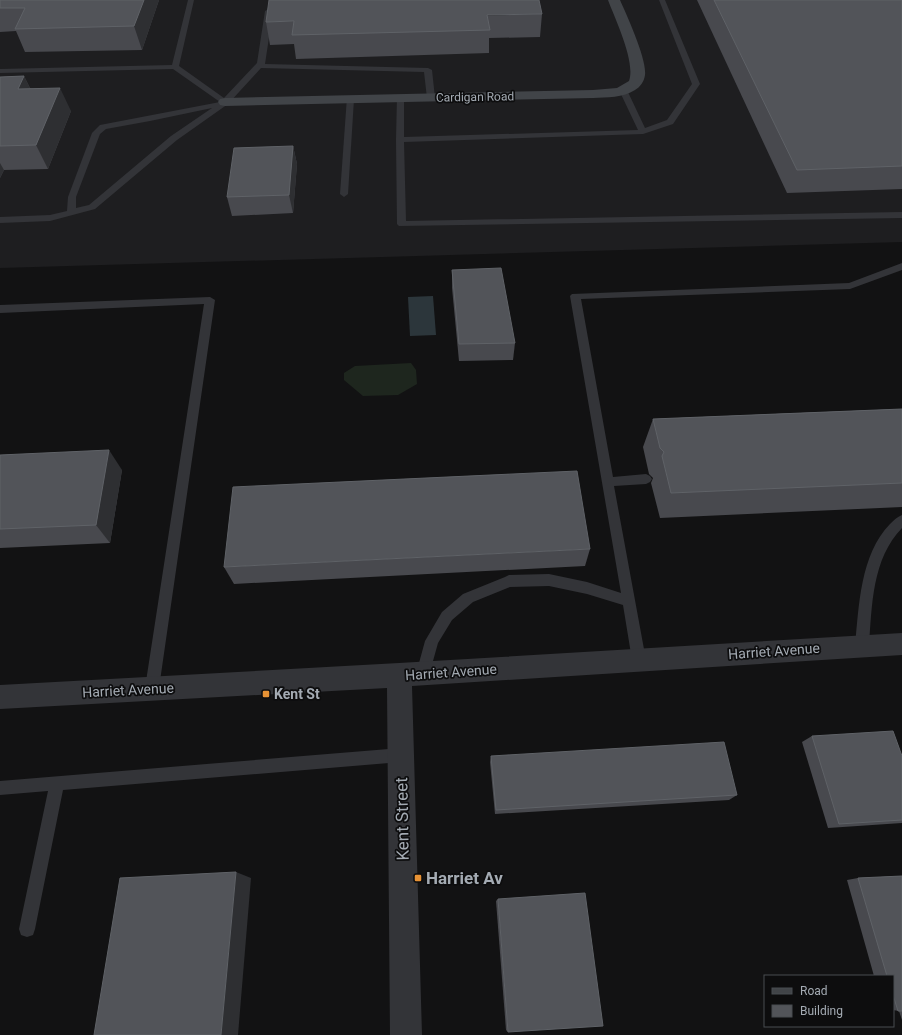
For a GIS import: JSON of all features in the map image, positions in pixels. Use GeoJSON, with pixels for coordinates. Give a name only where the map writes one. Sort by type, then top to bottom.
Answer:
{"type":"FeatureCollection","features":[{"type":"Feature","properties":{"kind":"street"},"geometry":{"type":"LineString","coordinates":[[614,0],[639,74],[635,83],[623,90]]}},
{"type":"Feature","properties":{"kind":"street","name":"Cardigan Road"},"geometry":{"type":"LineString","coordinates":[[225,102],[593,94],[623,90]]}},
{"type":"Feature","properties":{"kind":"street","name":"Harriet Avenue"},"geometry":{"type":"LineString","coordinates":[[0,696],[411,675],[902,644]]}},
{"type":"Feature","properties":{"kind":"street","name":"Kent Street"},"geometry":{"type":"LineString","coordinates":[[406,1035],[401,755],[411,675]]}},
{"type":"Feature","properties":{"kind":"lane"},"geometry":{"type":"LineString","coordinates":[[175,67],[191,0]]}},
{"type":"Feature","properties":{"kind":"lane"},"geometry":{"type":"LineString","coordinates":[[400,140],[643,132],[670,122],[696,84],[662,0]]}},
{"type":"Feature","properties":{"kind":"lane"},"geometry":{"type":"LineString","coordinates":[[0,220],[50,218],[92,207],[174,138],[225,102],[260,66],[269,11]]}},
{"type":"Feature","properties":{"kind":"lane"},"geometry":{"type":"LineString","coordinates":[[260,66],[428,70],[431,98]]}},
{"type":"Feature","properties":{"kind":"lane"},"geometry":{"type":"LineString","coordinates":[[0,72],[175,67],[225,102]]}},
{"type":"Feature","properties":{"kind":"lane"},"geometry":{"type":"LineString","coordinates":[[623,90],[643,132]]}},
{"type":"Feature","properties":{"kind":"lane"},"geometry":{"type":"LineString","coordinates":[[400,98],[402,224],[902,215]]}},
{"type":"Feature","properties":{"kind":"lane"},"geometry":{"type":"LineString","coordinates":[[344,194],[350,99]]}},
{"type":"Feature","properties":{"kind":"lane"},"geometry":{"type":"LineString","coordinates":[[71,213],[72,197],[96,133],[103,127],[150,119],[225,102]]}},
{"type":"Feature","properties":{"kind":"lane"},"geometry":{"type":"LineString","coordinates":[[639,660],[575,296],[850,286],[902,266]]}},
{"type":"Feature","properties":{"kind":"lane"},"geometry":{"type":"LineString","coordinates":[[0,310],[210,300],[152,688]]}},
{"type":"Feature","properties":{"kind":"lane"},"geometry":{"type":"LineString","coordinates":[[608,482],[646,479]]}},
{"type":"Feature","properties":{"kind":"lane"},"geometry":{"type":"LineString","coordinates":[[862,646],[867,590],[873,564],[892,529],[902,520]]}},
{"type":"Feature","properties":{"kind":"lane"},"geometry":{"type":"LineString","coordinates":[[411,675],[447,616],[468,598],[509,581],[549,580],[587,588],[629,601]]}},
{"type":"Feature","properties":{"kind":"lane"},"geometry":{"type":"LineString","coordinates":[[0,788],[401,755]]}},
{"type":"Feature","properties":{"kind":"lane"},"geometry":{"type":"LineString","coordinates":[[27,928],[57,783]]}},
{"type":"Feature","properties":{"kind":"shaded area"},"geometry":{"type":"Polygon","coordinates":[[[0,0],[902,0],[902,242],[0,268],[0,0]]]}},
{"type":"Feature","properties":{"kind":"shaded area"},"geometry":{"type":"Polygon","coordinates":[[[433,296],[436,335],[410,336],[408,297],[433,296]]]}},
{"type":"Feature","properties":{"kind":"shaded area"},"geometry":{"type":"Polygon","coordinates":[[[411,363],[416,370],[417,384],[398,395],[363,396],[344,380],[344,373],[355,366],[411,363]]]}},
{"type":"Feature","properties":{"kind":"building"},"geometry":{"type":"Polygon","coordinates":[[[0,0],[144,0],[134,26],[15,29],[25,8],[0,8],[0,0]]]}},
{"type":"Feature","properties":{"kind":"building"},"geometry":{"type":"Polygon","coordinates":[[[269,0],[539,0],[542,14],[487,15],[490,30],[292,35],[294,21],[266,22],[269,0]]]}},
{"type":"Feature","properties":{"kind":"building"},"geometry":{"type":"Polygon","coordinates":[[[714,0],[902,0],[902,166],[797,170],[714,0]]]}},
{"type":"Feature","properties":{"kind":"building"},"geometry":{"type":"Polygon","coordinates":[[[24,76],[18,89],[60,88],[36,145],[0,146],[0,77],[24,76]]]}},
{"type":"Feature","properties":{"kind":"building"},"geometry":{"type":"Polygon","coordinates":[[[293,146],[289,195],[227,197],[234,148],[293,146]]]}},
{"type":"Feature","properties":{"kind":"building"},"geometry":{"type":"Polygon","coordinates":[[[501,268],[515,343],[459,344],[452,270],[501,268]]]}},
{"type":"Feature","properties":{"kind":"building"},"geometry":{"type":"Polygon","coordinates":[[[902,409],[902,483],[671,493],[662,456],[664,452],[660,448],[653,419],[902,409]]]}},
{"type":"Feature","properties":{"kind":"building"},"geometry":{"type":"Polygon","coordinates":[[[109,450],[96,525],[0,529],[0,455],[109,450]]]}},
{"type":"Feature","properties":{"kind":"building"},"geometry":{"type":"Polygon","coordinates":[[[577,471],[590,549],[224,567],[233,487],[577,471]]]}},
{"type":"Feature","properties":{"kind":"building"},"geometry":{"type":"Polygon","coordinates":[[[893,731],[902,756],[902,820],[839,824],[812,736],[893,731]]]}},
{"type":"Feature","properties":{"kind":"building"},"geometry":{"type":"Polygon","coordinates":[[[724,742],[737,795],[496,810],[491,756],[724,742]]]}},
{"type":"Feature","properties":{"kind":"building"},"geometry":{"type":"Polygon","coordinates":[[[236,872],[221,1035],[94,1035],[120,878],[236,872]]]}},
{"type":"Feature","properties":{"kind":"building"},"geometry":{"type":"Polygon","coordinates":[[[902,876],[902,1011],[898,1011],[894,998],[894,975],[887,975],[858,878],[902,876]]]}},
{"type":"Feature","properties":{"kind":"building"},"geometry":{"type":"Polygon","coordinates":[[[585,893],[603,1026],[508,1032],[498,899],[585,893]]]}},
{"type":"Feature","properties":{"kind":"place","name":"Kent St"},"geometry":{"type":"Point","coordinates":[266,694]}},
{"type":"Feature","properties":{"kind":"place","name":"Harriet Av"},"geometry":{"type":"Point","coordinates":[418,878]}}]}
